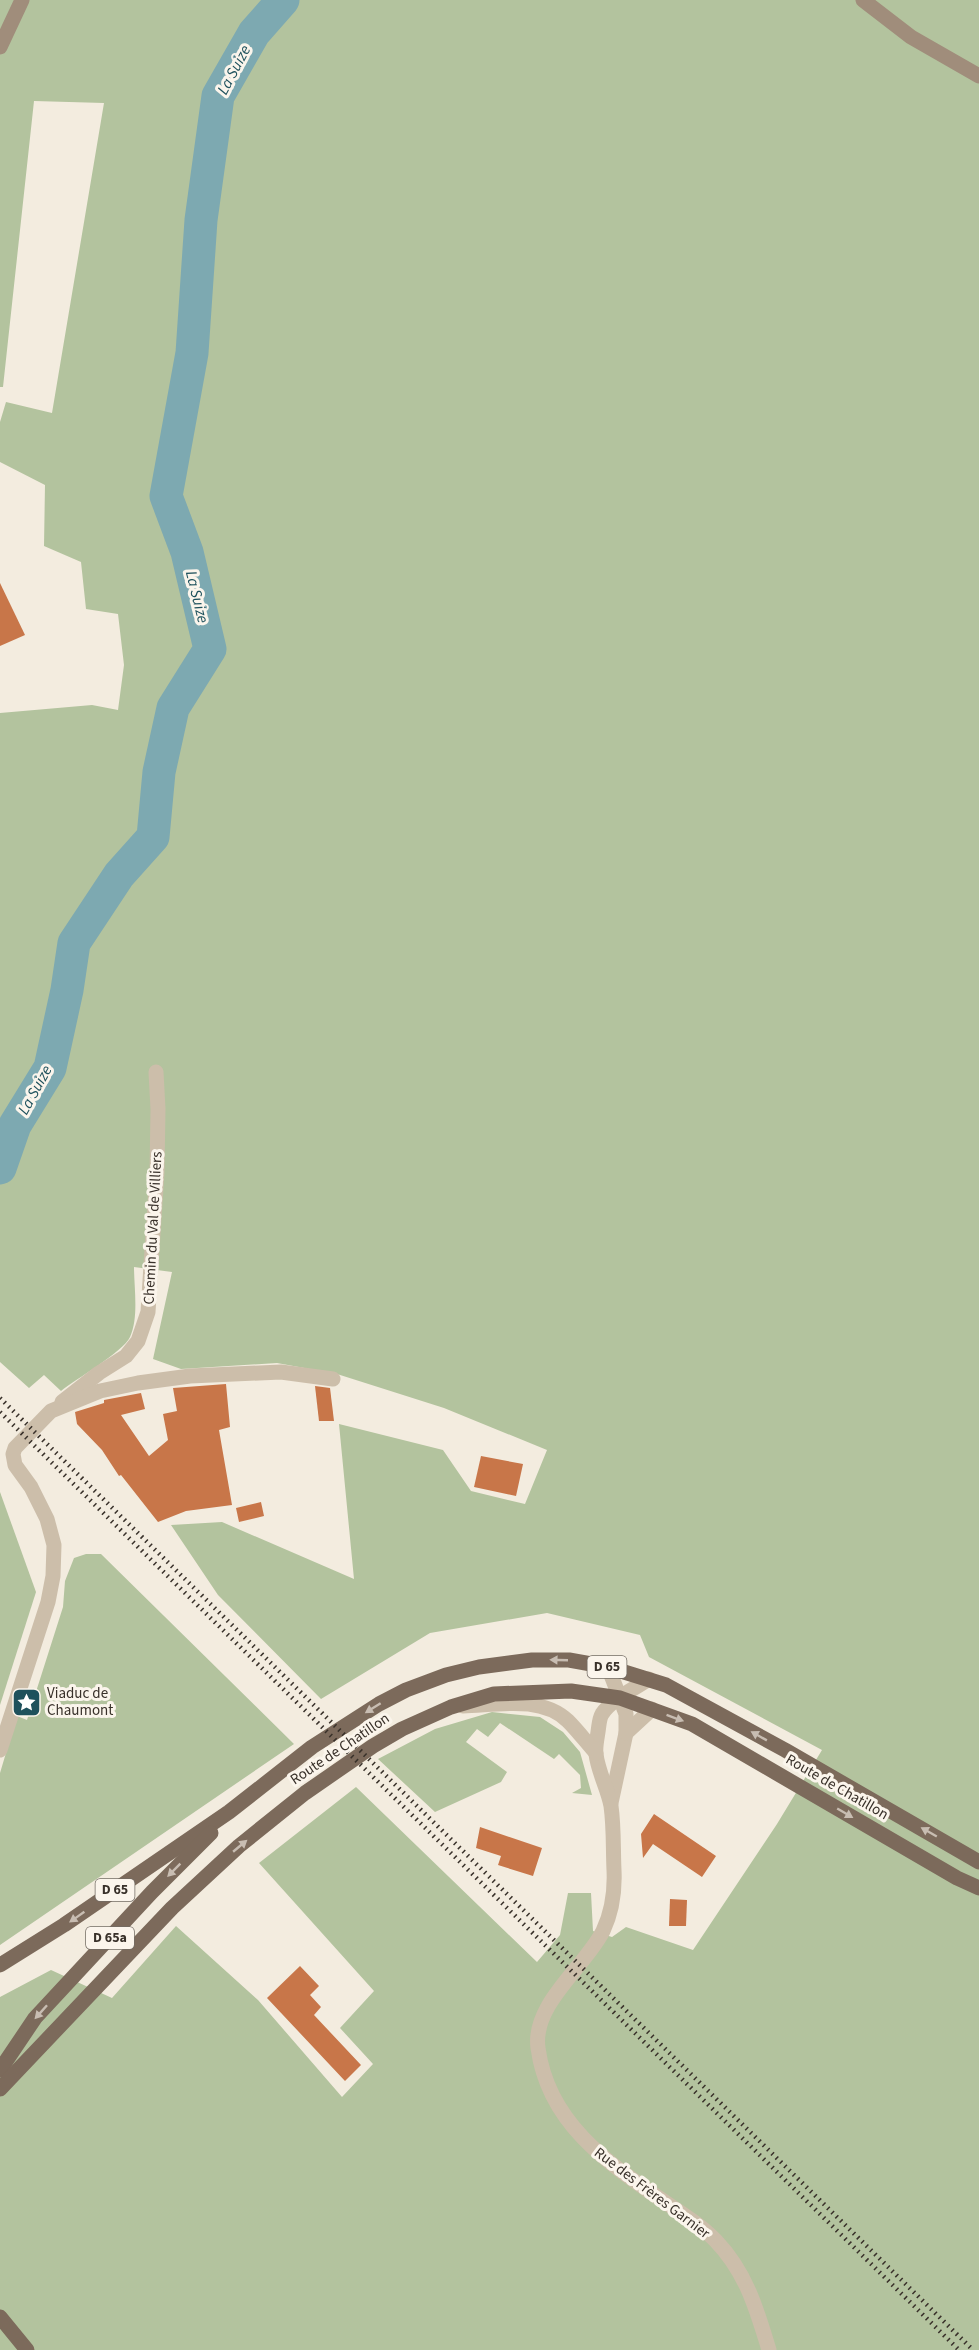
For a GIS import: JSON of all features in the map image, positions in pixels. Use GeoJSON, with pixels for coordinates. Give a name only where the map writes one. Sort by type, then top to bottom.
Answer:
{"type":"FeatureCollection","features":[{"type":"Feature","properties":{"kind":"main road"},"geometry":{"type":"LineString","coordinates":[[0,47],[22,0]]}},
{"type":"Feature","properties":{"kind":"main road"},"geometry":{"type":"LineString","coordinates":[[863,0],[911,37],[979,76]]}},
{"type":"Feature","properties":{"kind":"main road","name":"Route de Chatillon"},"geometry":{"type":"LineString","coordinates":[[0,1965],[64,1925],[229,1812],[312,1747],[379,1704],[416,1686],[446,1675],[479,1667],[532,1660],[569,1660],[608,1667],[666,1684],[979,1862]]}},
{"type":"Feature","properties":{"kind":"main road","name":"Route de Chatillon"},"geometry":{"type":"LineString","coordinates":[[0,2089],[172,1908],[239,1846],[305,1793],[402,1729],[451,1707],[494,1694],[571,1691],[620,1698],[692,1724],[957,1878],[979,1888]]}},
{"type":"Feature","properties":{"kind":"main road","name":"D 65a"},"geometry":{"type":"LineString","coordinates":[[0,2070],[35,2018],[229,1812]]}},
{"type":"Feature","properties":{"kind":"main road"},"geometry":{"type":"LineString","coordinates":[[0,2317],[27,2350]]}},
{"type":"Feature","properties":{"kind":"street","name":"Chemin du Val de Villiers"},"geometry":{"type":"LineString","coordinates":[[0,1750],[48,1602],[54,1556],[54,1545],[47,1519],[31,1487],[15,1465],[13,1454],[15,1448],[51,1411],[99,1373],[126,1356],[138,1341],[148,1312],[157,1172],[156,1072]]}},
{"type":"Feature","properties":{"kind":"street"},"geometry":{"type":"LineString","coordinates":[[51,1411],[100,1391],[190,1376],[281,1372],[333,1379]]}},
{"type":"Feature","properties":{"kind":"street","name":"Rue des Frères Garnier"},"geometry":{"type":"LineString","coordinates":[[608,1667],[627,1714],[626,1733],[611,1806]]}},
{"type":"Feature","properties":{"kind":"street","name":"Rue des Frères Garnier"},"geometry":{"type":"LineString","coordinates":[[649,1679],[620,1698],[602,1714],[596,1754],[611,1806],[614,1875],[612,1907],[602,1932],[550,2002],[542,2022],[537,2045],[554,2100],[567,2121],[589,2146],[630,2178],[694,2222],[731,2259],[756,2305],[769,2350]]}},
{"type":"Feature","properties":{"kind":"street"},"geometry":{"type":"LineString","coordinates":[[451,1707],[520,1703],[549,1708],[567,1720],[596,1754]]}},
{"type":"Feature","properties":{"kind":"street"},"geometry":{"type":"LineString","coordinates":[[626,1733],[652,1709]]}},
{"type":"Feature","properties":{"kind":"green space"},"geometry":{"type":"Polygon","coordinates":[[[0,0],[979,0],[979,2350],[0,2350],[0,1997],[51,1970],[112,1998],[176,1926],[258,2000],[342,2097],[373,2064],[340,2028],[374,1991],[259,1863],[356,1787],[537,1962],[560,1935],[568,1893],[591,1893],[593,1931],[612,1937],[626,1927],[693,1950],[777,1824],[822,1750],[649,1657],[640,1635],[547,1613],[430,1633],[321,1699],[218,1595],[171,1525],[222,1522],[354,1579],[339,1424],[443,1450],[471,1491],[525,1504],[547,1450],[444,1408],[337,1374],[277,1363],[181,1369],[153,1359],[172,1272],[134,1267],[135,1312],[130,1337],[109,1358],[61,1391],[44,1375],[29,1388],[0,1362],[0,713],[92,705],[118,710],[124,665],[118,614],[86,609],[81,562],[44,546],[45,485],[0,462],[0,422],[6,402],[52,413],[104,103],[34,101],[3,387],[0,387],[0,0]]]}},
{"type":"Feature","properties":{"kind":"green space"},"geometry":{"type":"Polygon","coordinates":[[[0,1492],[36,1592],[0,1705],[0,1492]]]}},
{"type":"Feature","properties":{"kind":"green space"},"geometry":{"type":"Polygon","coordinates":[[[86,1554],[101,1554],[294,1744],[0,1945],[0,1773],[17,1716],[27,1720],[63,1607],[65,1581],[74,1558],[86,1554]]]}},
{"type":"Feature","properties":{"kind":"green space"},"geometry":{"type":"Polygon","coordinates":[[[492,1712],[540,1717],[563,1732],[580,1752],[592,1795],[572,1793],[581,1788],[580,1775],[559,1754],[554,1759],[500,1723],[488,1737],[477,1729],[466,1742],[507,1772],[501,1782],[435,1812],[378,1759],[435,1729],[492,1712]]]}},
{"type":"Feature","properties":{"kind":"building"},"geometry":{"type":"Polygon","coordinates":[[[0,583],[25,635],[0,646],[0,583]]]}},
{"type":"Feature","properties":{"kind":"building"},"geometry":{"type":"Polygon","coordinates":[[[226,1384],[230,1427],[219,1430],[232,1505],[186,1511],[158,1522],[121,1475],[119,1476],[102,1450],[77,1424],[75,1412],[104,1403],[104,1400],[141,1393],[145,1409],[121,1415],[149,1456],[168,1440],[163,1414],[177,1411],[173,1388],[226,1384]]]}},
{"type":"Feature","properties":{"kind":"building"},"geometry":{"type":"Polygon","coordinates":[[[315,1386],[330,1388],[334,1421],[319,1421],[315,1386]]]}},
{"type":"Feature","properties":{"kind":"building"},"geometry":{"type":"Polygon","coordinates":[[[481,1456],[523,1464],[516,1496],[474,1487],[481,1456]]]}},
{"type":"Feature","properties":{"kind":"building"},"geometry":{"type":"Polygon","coordinates":[[[261,1502],[264,1516],[239,1522],[236,1508],[261,1502]]]}},
{"type":"Feature","properties":{"kind":"building"},"geometry":{"type":"Polygon","coordinates":[[[654,1814],[716,1856],[702,1877],[653,1844],[643,1858],[641,1834],[654,1814]]]}},
{"type":"Feature","properties":{"kind":"building"},"geometry":{"type":"Polygon","coordinates":[[[480,1827],[542,1848],[533,1876],[498,1865],[501,1856],[476,1848],[480,1827]]]}},
{"type":"Feature","properties":{"kind":"building"},"geometry":{"type":"Polygon","coordinates":[[[670,1899],[687,1900],[686,1926],[669,1926],[670,1899]]]}},
{"type":"Feature","properties":{"kind":"building"},"geometry":{"type":"Polygon","coordinates":[[[300,1966],[319,1986],[310,1995],[321,2007],[314,2015],[361,2065],[345,2081],[267,1998],[300,1966]]]}},
{"type":"Feature","properties":{"kind":"waterway","name":"La Suize"},"geometry":{"type":"LineString","coordinates":[[0,1168],[15,1125],[50,1068],[67,990],[74,943],[119,875],[153,837],[159,772],[173,708],[210,649],[187,552],[166,496],[192,353],[201,220],[218,96],[254,33],[283,0]]}},
{"type":"Feature","properties":{"kind":"railway"},"geometry":{"type":"LineString","coordinates":[[0,1398],[973,2350]]}},
{"type":"Feature","properties":{"kind":"railway"},"geometry":{"type":"LineString","coordinates":[[0,1412],[959,2350]]}},
{"type":"Feature","properties":{"kind":"place","name":"Viaduc de Chaumont"},"geometry":{"type":"Point","coordinates":[26,1702]}}]}
